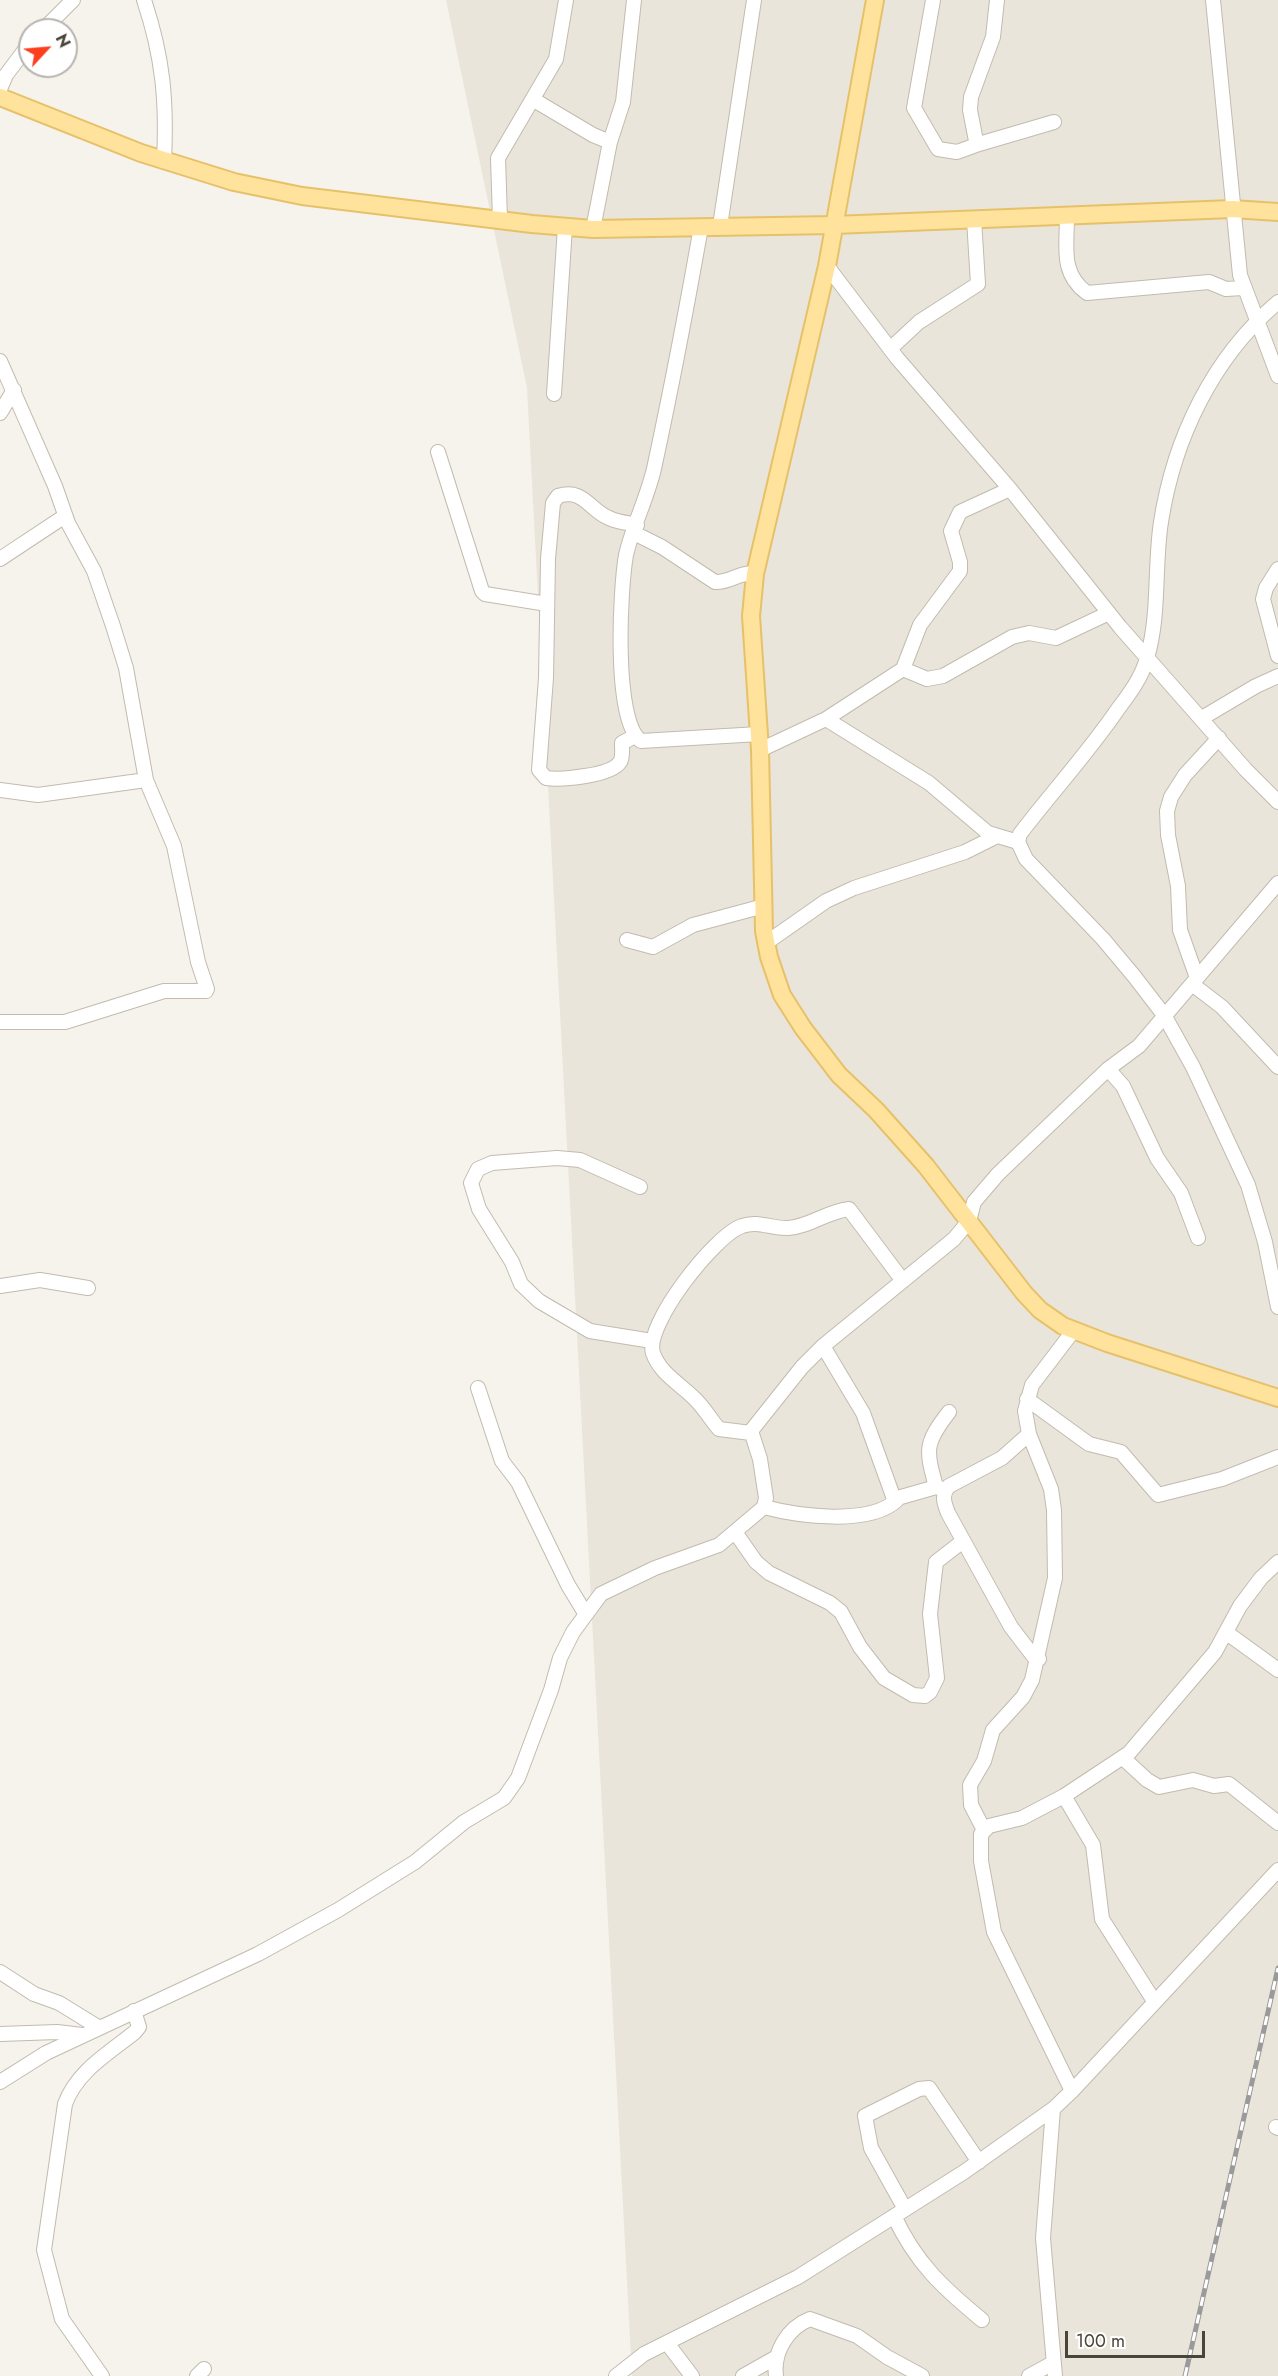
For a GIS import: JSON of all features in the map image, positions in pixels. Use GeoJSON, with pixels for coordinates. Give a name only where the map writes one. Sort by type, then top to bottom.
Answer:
{"type":"FeatureCollection","features":[{"type":"Feature","properties":{"kind":"main road"},"geometry":{"type":"LineString","coordinates":[[875,0],[827,266],[755,574],[751,616],[759,742],[766,943],[782,994],[802,1028],[838,1075],[876,1110],[969,1221],[1024,1293],[1052,1320],[1074,1330],[1278,1398]]}},
{"type":"Feature","properties":{"kind":"main road"},"geometry":{"type":"LineString","coordinates":[[0,97],[164,161],[234,182],[302,196],[565,227],[593,229],[834,225],[1232,209],[1278,212]]}},
{"type":"Feature","properties":{"kind":"street"},"geometry":{"type":"LineString","coordinates":[[55,18],[73,0]]}},
{"type":"Feature","properties":{"kind":"street"},"geometry":{"type":"LineString","coordinates":[[144,0],[162,63],[166,124],[164,161]]}},
{"type":"Feature","properties":{"kind":"street"},"geometry":{"type":"LineString","coordinates":[[500,220],[498,158],[556,59],[566,0]]}},
{"type":"Feature","properties":{"kind":"street"},"geometry":{"type":"LineString","coordinates":[[593,229],[610,142],[623,102],[634,0]]}},
{"type":"Feature","properties":{"kind":"street"},"geometry":{"type":"LineString","coordinates":[[720,226],[754,0]]}},
{"type":"Feature","properties":{"kind":"street"},"geometry":{"type":"LineString","coordinates":[[933,0],[914,108],[938,149],[957,152],[1054,122]]}},
{"type":"Feature","properties":{"kind":"street"},"geometry":{"type":"LineString","coordinates":[[979,144],[970,110],[971,97],[993,37],[997,0]]}},
{"type":"Feature","properties":{"kind":"street"},"geometry":{"type":"LineString","coordinates":[[1213,4],[1232,209],[1243,288],[1278,376]]}},
{"type":"Feature","properties":{"kind":"street"},"geometry":{"type":"LineString","coordinates":[[0,88],[18,59]]}},
{"type":"Feature","properties":{"kind":"street"},"geometry":{"type":"LineString","coordinates":[[534,100],[610,142]]}},
{"type":"Feature","properties":{"kind":"street"},"geometry":{"type":"LineString","coordinates":[[1067,216],[1067,267],[1070,276],[1087,293],[1209,282],[1226,290],[1243,288]]}},
{"type":"Feature","properties":{"kind":"street"},"geometry":{"type":"LineString","coordinates":[[890,349],[919,322],[978,284],[974,219]]}},
{"type":"Feature","properties":{"kind":"street"},"geometry":{"type":"LineString","coordinates":[[554,394],[565,227]]}},
{"type":"Feature","properties":{"kind":"street"},"geometry":{"type":"LineString","coordinates":[[701,227],[655,466],[627,555],[619,647],[626,705],[635,736],[647,742],[759,742],[826,719],[903,669],[920,625],[960,571],[960,562],[951,531],[960,512],[1010,489]]}},
{"type":"Feature","properties":{"kind":"street"},"geometry":{"type":"LineString","coordinates":[[827,266],[890,349],[1010,489],[1109,613],[1278,802]]}},
{"type":"Feature","properties":{"kind":"street"},"geometry":{"type":"LineString","coordinates":[[1018,842],[1027,826],[1099,736],[1138,680],[1147,657],[1157,587],[1161,521],[1180,448],[1191,419],[1215,373],[1257,321],[1278,302]]}},
{"type":"Feature","properties":{"kind":"street"},"geometry":{"type":"LineString","coordinates":[[0,361],[55,486],[65,516],[94,571],[123,657],[146,780],[174,846],[207,991],[164,991],[65,1022],[0,1022]]}},
{"type":"Feature","properties":{"kind":"street"},"geometry":{"type":"LineString","coordinates":[[0,413],[14,390]]}},
{"type":"Feature","properties":{"kind":"street"},"geometry":{"type":"LineString","coordinates":[[438,452],[482,591],[491,595],[547,604]]}},
{"type":"Feature","properties":{"kind":"street"},"geometry":{"type":"LineString","coordinates":[[635,736],[624,741],[620,762],[612,768],[591,775],[562,778],[546,778],[542,775],[538,763],[546,678],[548,586],[554,503],[558,496],[579,495],[609,518],[636,529],[715,582],[724,582],[746,573],[755,574]]}},
{"type":"Feature","properties":{"kind":"street"},"geometry":{"type":"LineString","coordinates":[[0,559],[65,516]]}},
{"type":"Feature","properties":{"kind":"street"},"geometry":{"type":"LineString","coordinates":[[1278,568],[1266,588],[1263,599],[1278,656]]}},
{"type":"Feature","properties":{"kind":"street"},"geometry":{"type":"LineString","coordinates":[[519,598],[548,586]]}},
{"type":"Feature","properties":{"kind":"street"},"geometry":{"type":"LineString","coordinates":[[903,669],[927,679],[943,676],[1012,637],[1029,633],[1056,638],[1109,613]]}},
{"type":"Feature","properties":{"kind":"street"},"geometry":{"type":"LineString","coordinates":[[1202,718],[1256,686],[1278,676]]}},
{"type":"Feature","properties":{"kind":"street"},"geometry":{"type":"LineString","coordinates":[[826,719],[929,783],[994,837],[1018,842]]}},
{"type":"Feature","properties":{"kind":"street"},"geometry":{"type":"LineString","coordinates":[[1219,738],[1185,775],[1171,797],[1167,811],[1178,886],[1180,930],[1195,981],[1278,1067]]}},
{"type":"Feature","properties":{"kind":"street"},"geometry":{"type":"LineString","coordinates":[[0,789],[38,795],[146,780]]}},
{"type":"Feature","properties":{"kind":"street"},"geometry":{"type":"LineString","coordinates":[[766,943],[826,901],[854,888],[965,852],[994,837]]}},
{"type":"Feature","properties":{"kind":"street"},"geometry":{"type":"LineString","coordinates":[[1018,842],[1026,860],[1103,939],[1164,1015],[1198,1077],[1248,1185],[1266,1242],[1278,1307]]}},
{"type":"Feature","properties":{"kind":"street"},"geometry":{"type":"LineString","coordinates":[[751,1433],[802,1367],[823,1346],[954,1239],[969,1221],[974,1202],[998,1174],[1108,1069],[1139,1046],[1278,883]]}},
{"type":"Feature","properties":{"kind":"street"},"geometry":{"type":"LineString","coordinates":[[627,939],[653,947],[693,925],[764,906]]}},
{"type":"Feature","properties":{"kind":"street"},"geometry":{"type":"LineString","coordinates":[[1108,1069],[1123,1086],[1163,1169],[1181,1193],[1198,1238]]}},
{"type":"Feature","properties":{"kind":"street"},"geometry":{"type":"LineString","coordinates":[[640,1187],[580,1160],[557,1158],[492,1164],[478,1169],[471,1183],[479,1209],[512,1262],[521,1284],[539,1301],[590,1331],[652,1341]]}},
{"type":"Feature","properties":{"kind":"street"},"geometry":{"type":"LineString","coordinates":[[751,1433],[719,1429],[696,1400],[664,1370],[653,1353],[652,1341],[673,1300],[695,1267],[728,1234],[750,1224],[790,1228],[849,1209],[903,1281]]}},
{"type":"Feature","properties":{"kind":"street"},"geometry":{"type":"LineString","coordinates":[[0,1286],[40,1280],[88,1288]]}},
{"type":"Feature","properties":{"kind":"street"},"geometry":{"type":"LineString","coordinates":[[984,1830],[971,1805],[970,1785],[984,1761],[993,1730],[1023,1697],[1039,1659],[1055,1578],[1054,1510],[1047,1476],[1024,1418],[1027,1399],[1038,1374],[1074,1330]]}},
{"type":"Feature","properties":{"kind":"street"},"geometry":{"type":"LineString","coordinates":[[823,1346],[863,1413],[893,1497],[897,1500]]}},
{"type":"Feature","properties":{"kind":"street"},"geometry":{"type":"LineString","coordinates":[[478,1388],[502,1461],[518,1482],[567,1585],[585,1613]]}},
{"type":"Feature","properties":{"kind":"street"},"geometry":{"type":"LineString","coordinates":[[1027,1399],[1089,1444],[1121,1452],[1158,1495],[1222,1479],[1278,1457]]}},
{"type":"Feature","properties":{"kind":"street"},"geometry":{"type":"LineString","coordinates":[[949,1412],[933,1432],[928,1448],[948,1514],[1011,1627],[1034,1657],[1039,1659]]}},
{"type":"Feature","properties":{"kind":"street"},"geometry":{"type":"LineString","coordinates":[[0,2082],[46,2053],[258,1954],[338,1910],[415,1862],[451,1835],[464,1822],[504,1798],[518,1778],[552,1690],[560,1658],[585,1613],[601,1594],[623,1582],[719,1545],[764,1507],[766,1498],[760,1459],[751,1433]]}},
{"type":"Feature","properties":{"kind":"street"},"geometry":{"type":"LineString","coordinates":[[764,1507],[813,1516],[857,1515],[873,1511],[897,1500],[941,1489],[1002,1458],[1029,1434]]}},
{"type":"Feature","properties":{"kind":"street"},"geometry":{"type":"LineString","coordinates":[[735,1532],[756,1562],[769,1573],[836,1607],[874,1668],[899,1689],[918,1696],[930,1692],[937,1681],[930,1614],[936,1562],[963,1542]]}},
{"type":"Feature","properties":{"kind":"street"},"geometry":{"type":"LineString","coordinates":[[1072,2091],[1003,1954],[991,1923],[979,1846],[984,1830],[988,1826],[1022,1818],[1064,1796],[1123,1758],[1204,1667],[1227,1633],[1240,1606],[1261,1578],[1278,1562]]}},
{"type":"Feature","properties":{"kind":"street"},"geometry":{"type":"LineString","coordinates":[[1227,1633],[1278,1670]]}},
{"type":"Feature","properties":{"kind":"street"},"geometry":{"type":"LineString","coordinates":[[1123,1758],[1147,1780],[1159,1787],[1193,1780],[1214,1786],[1228,1784],[1278,1823]]}},
{"type":"Feature","properties":{"kind":"street"},"geometry":{"type":"LineString","coordinates":[[1064,1796],[1093,1845],[1102,1919],[1154,2001]]}},
{"type":"Feature","properties":{"kind":"street"},"geometry":{"type":"LineString","coordinates":[[616,2376],[644,2354],[737,2305],[798,2277],[978,2162],[1053,2109],[1278,1870]]}},
{"type":"Feature","properties":{"kind":"street"},"geometry":{"type":"LineString","coordinates":[[0,1972],[34,1994],[59,2003],[98,2027]]}},
{"type":"Feature","properties":{"kind":"street"},"geometry":{"type":"LineString","coordinates":[[102,2376],[62,2319],[44,2250],[65,2104],[69,2092],[89,2070],[135,2032],[139,2027],[134,2011]]}},
{"type":"Feature","properties":{"kind":"street"},"geometry":{"type":"LineString","coordinates":[[0,2034],[57,2032],[83,2035]]}},
{"type":"Feature","properties":{"kind":"street"},"geometry":{"type":"LineString","coordinates":[[978,2162],[929,2088],[913,2092],[865,2116],[870,2148],[900,2213],[905,2239],[931,2275],[982,2320]]}},
{"type":"Feature","properties":{"kind":"street"},"geometry":{"type":"LineString","coordinates":[[1029,2376],[1054,2370],[1043,2238],[1053,2109]]}},
{"type":"Feature","properties":{"kind":"street"},"geometry":{"type":"LineString","coordinates":[[776,2376],[775,2358],[784,2341],[806,2321],[814,2319],[829,2328],[857,2336],[887,2357],[922,2376]]}},
{"type":"Feature","properties":{"kind":"street"},"geometry":{"type":"LineString","coordinates":[[667,2343],[692,2376]]}},
{"type":"Feature","properties":{"kind":"street"},"geometry":{"type":"LineString","coordinates":[[743,2376],[775,2358]]}},
{"type":"Feature","properties":{"kind":"shaded area"},"geometry":{"type":"Polygon","coordinates":[[[446,0],[1278,0],[1278,2376],[632,2376],[527,388],[446,0]]]}},
{"type":"Feature","properties":{"kind":"railway"},"geometry":{"type":"LineString","coordinates":[[1185,2376],[1278,1968]]}}]}
